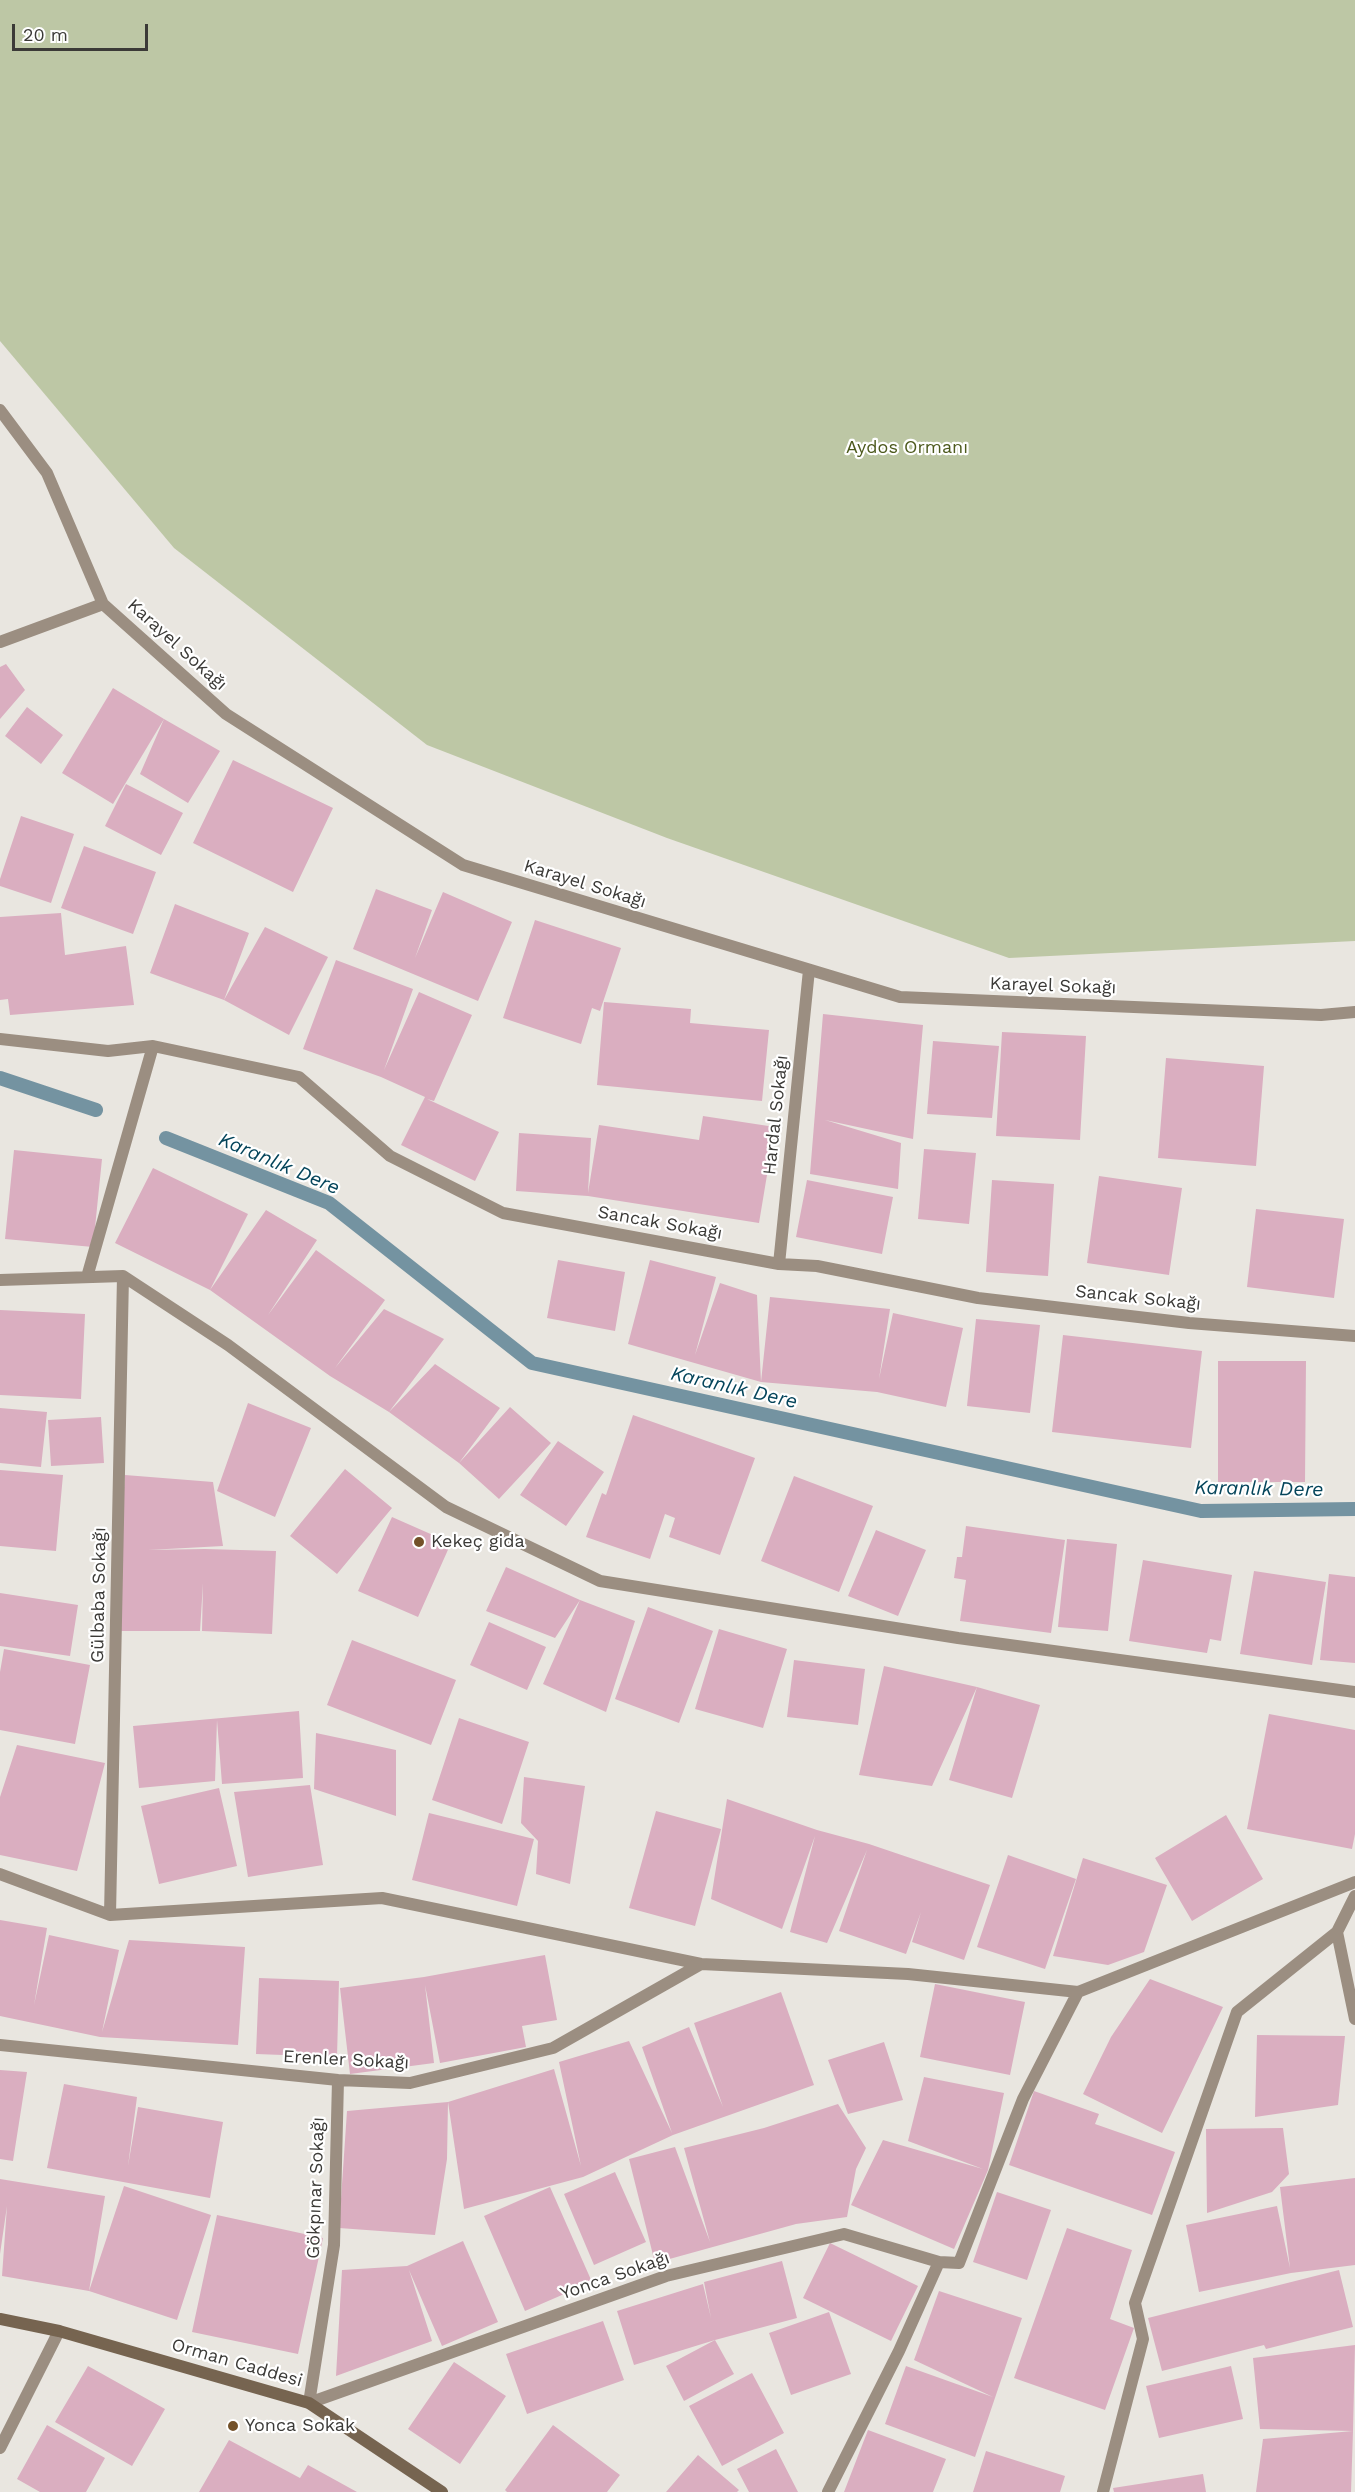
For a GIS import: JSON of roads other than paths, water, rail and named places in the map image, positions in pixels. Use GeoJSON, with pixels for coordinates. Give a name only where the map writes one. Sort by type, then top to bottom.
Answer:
{"type":"FeatureCollection","features":[{"type":"Feature","properties":{"kind":"street","name":"Karayel Sokağı"},"geometry":{"type":"LineString","coordinates":[[0,410],[47,473],[103,604],[226,714],[464,865],[900,997],[1321,1015],[1355,1012]]}},
{"type":"Feature","properties":{"kind":"street"},"geometry":{"type":"LineString","coordinates":[[0,642],[103,604]]}},
{"type":"Feature","properties":{"kind":"street","name":"Hardal Sokağı"},"geometry":{"type":"LineString","coordinates":[[779,1264],[809,970]]}},
{"type":"Feature","properties":{"kind":"street","name":"Sancak Sokağı"},"geometry":{"type":"LineString","coordinates":[[0,1039],[108,1051],[153,1046],[299,1077],[390,1156],[503,1213],[779,1264],[817,1266],[978,1298],[1189,1323],[1355,1336]]}},
{"type":"Feature","properties":{"kind":"street"},"geometry":{"type":"LineString","coordinates":[[87,1277],[153,1046]]}},
{"type":"Feature","properties":{"kind":"street"},"geometry":{"type":"LineString","coordinates":[[0,1280],[123,1276],[228,1345],[447,1507],[600,1581],[958,1638],[1355,1692]]}},
{"type":"Feature","properties":{"kind":"street","name":"Gülbaba Sokağı"},"geometry":{"type":"LineString","coordinates":[[110,1915],[123,1276]]}},
{"type":"Feature","properties":{"kind":"street"},"geometry":{"type":"LineString","coordinates":[[0,1874],[110,1915],[382,1898],[700,1964],[908,1974],[1078,1992],[1355,1882]]}},
{"type":"Feature","properties":{"kind":"street"},"geometry":{"type":"LineString","coordinates":[[1103,2492],[1143,2339],[1136,2303],[1237,2012],[1337,1932],[1355,1896]]}},
{"type":"Feature","properties":{"kind":"street"},"geometry":{"type":"LineString","coordinates":[[1337,1932],[1355,2019]]}},
{"type":"Feature","properties":{"kind":"street","name":"Erenler Sokağı"},"geometry":{"type":"LineString","coordinates":[[0,2045],[338,2080],[410,2083],[553,2048],[700,1964]]}},
{"type":"Feature","properties":{"kind":"street"},"geometry":{"type":"LineString","coordinates":[[828,2492],[939,2262],[959,2263],[1023,2099],[1078,1992]]}},
{"type":"Feature","properties":{"kind":"street","name":"Gökpınar Sokağı"},"geometry":{"type":"LineString","coordinates":[[309,2403],[334,2245],[338,2080]]}},
{"type":"Feature","properties":{"kind":"street","name":"Yonca Sokağı"},"geometry":{"type":"LineString","coordinates":[[309,2403],[666,2276],[844,2234],[939,2262]]}},
{"type":"Feature","properties":{"kind":"street","name":"Orman Caddesi"},"geometry":{"type":"LineString","coordinates":[[0,2319],[59,2331],[309,2403],[442,2492]]}},
{"type":"Feature","properties":{"kind":"street"},"geometry":{"type":"LineString","coordinates":[[0,2448],[59,2331]]}},
{"type":"Feature","properties":{"kind":"waterway","name":"Karanlık Dere"},"geometry":{"type":"LineString","coordinates":[[0,1078],[96,1110]]}},
{"type":"Feature","properties":{"kind":"waterway","name":"Karanlık Dere"},"geometry":{"type":"LineString","coordinates":[[166,1138],[329,1203],[532,1363],[1201,1511],[1355,1509]]}},
{"type":"Feature","properties":{"kind":"place","name":"Kekeç gida"},"geometry":{"type":"Point","coordinates":[419,1542]}},
{"type":"Feature","properties":{"kind":"place","name":"Yonca Sokak"},"geometry":{"type":"Point","coordinates":[233,2426]}},
{"type":"Feature","properties":{"kind":"park label","name":"Aydos Ormanı"},"geometry":{"type":"Point","coordinates":[907,448]}}]}
